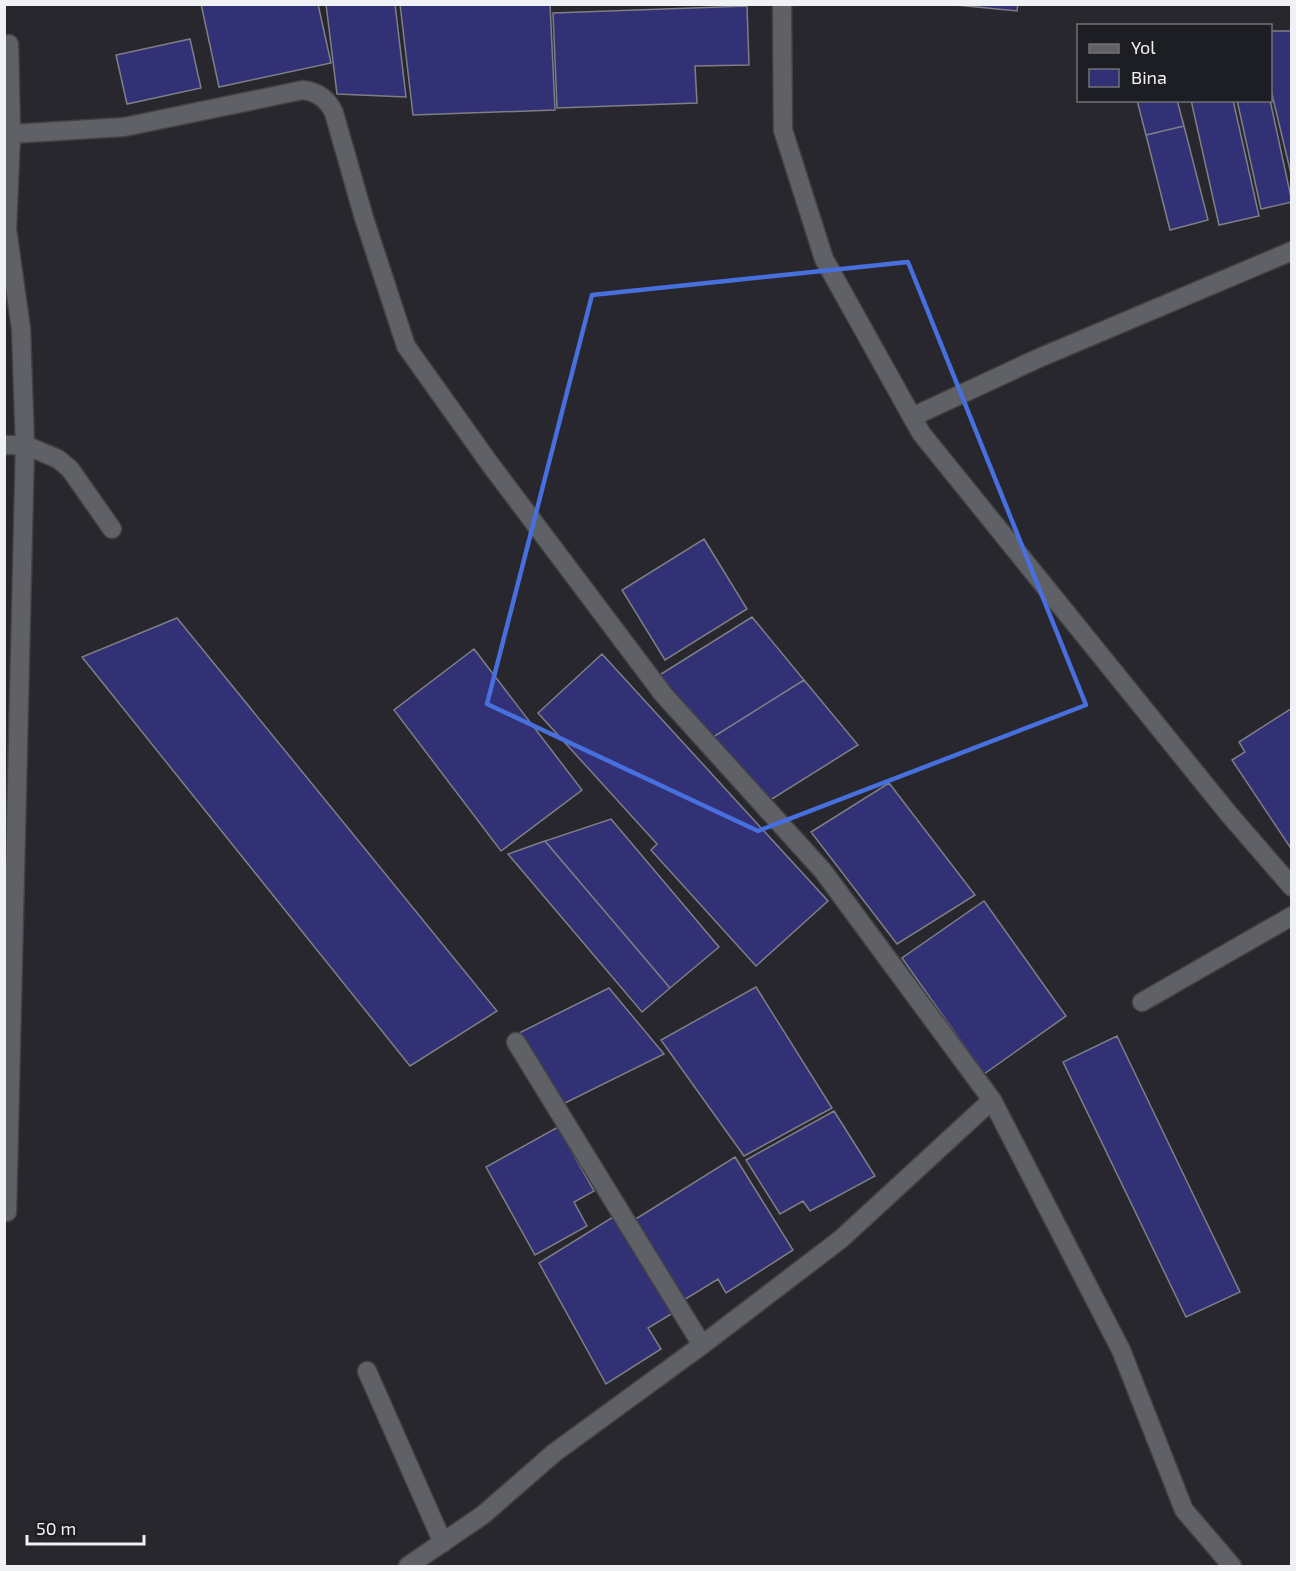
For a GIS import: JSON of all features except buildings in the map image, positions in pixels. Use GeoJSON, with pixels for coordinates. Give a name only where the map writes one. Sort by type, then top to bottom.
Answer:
{"type":"FeatureCollection","features":[{"type":"Feature","properties":{"kind":"street"},"geometry":{"type":"LineString","coordinates":[[782,4],[783,130],[824,259],[921,433],[1292,887]]}},
{"type":"Feature","properties":{"kind":"street"},"geometry":{"type":"LineString","coordinates":[[7,1212],[11,444],[21,329],[7,229],[11,134],[9,44]]}},
{"type":"Feature","properties":{"kind":"street"},"geometry":{"type":"LineString","coordinates":[[11,134],[124,127],[303,90],[317,93],[328,102],[334,113],[364,218],[406,346],[490,465],[663,694],[823,871],[992,1100],[1121,1350],[1184,1510],[1232,1566]]}},
{"type":"Feature","properties":{"kind":"street"},"geometry":{"type":"LineString","coordinates":[[912,417],[1039,358],[1292,251]]}},
{"type":"Feature","properties":{"kind":"street"},"geometry":{"type":"LineString","coordinates":[[11,444],[58,459],[70,469],[112,529]]}},
{"type":"Feature","properties":{"kind":"street"},"geometry":{"type":"LineString","coordinates":[[1142,1002],[1292,916]]}},
{"type":"Feature","properties":{"kind":"street"},"geometry":{"type":"LineString","coordinates":[[516,1042],[702,1345]]}},
{"type":"Feature","properties":{"kind":"street"},"geometry":{"type":"LineString","coordinates":[[408,1566],[483,1515],[554,1453],[702,1345],[841,1239],[992,1100]]}},
{"type":"Feature","properties":{"kind":"street"},"geometry":{"type":"LineString","coordinates":[[367,1371],[443,1543]]}},
{"type":"Feature","properties":{"kind":"highlighted area"},"geometry":{"type":"Polygon","coordinates":[[[908,262],[1086,705],[758,831],[487,704],[592,295],[908,262]]]}}]}
